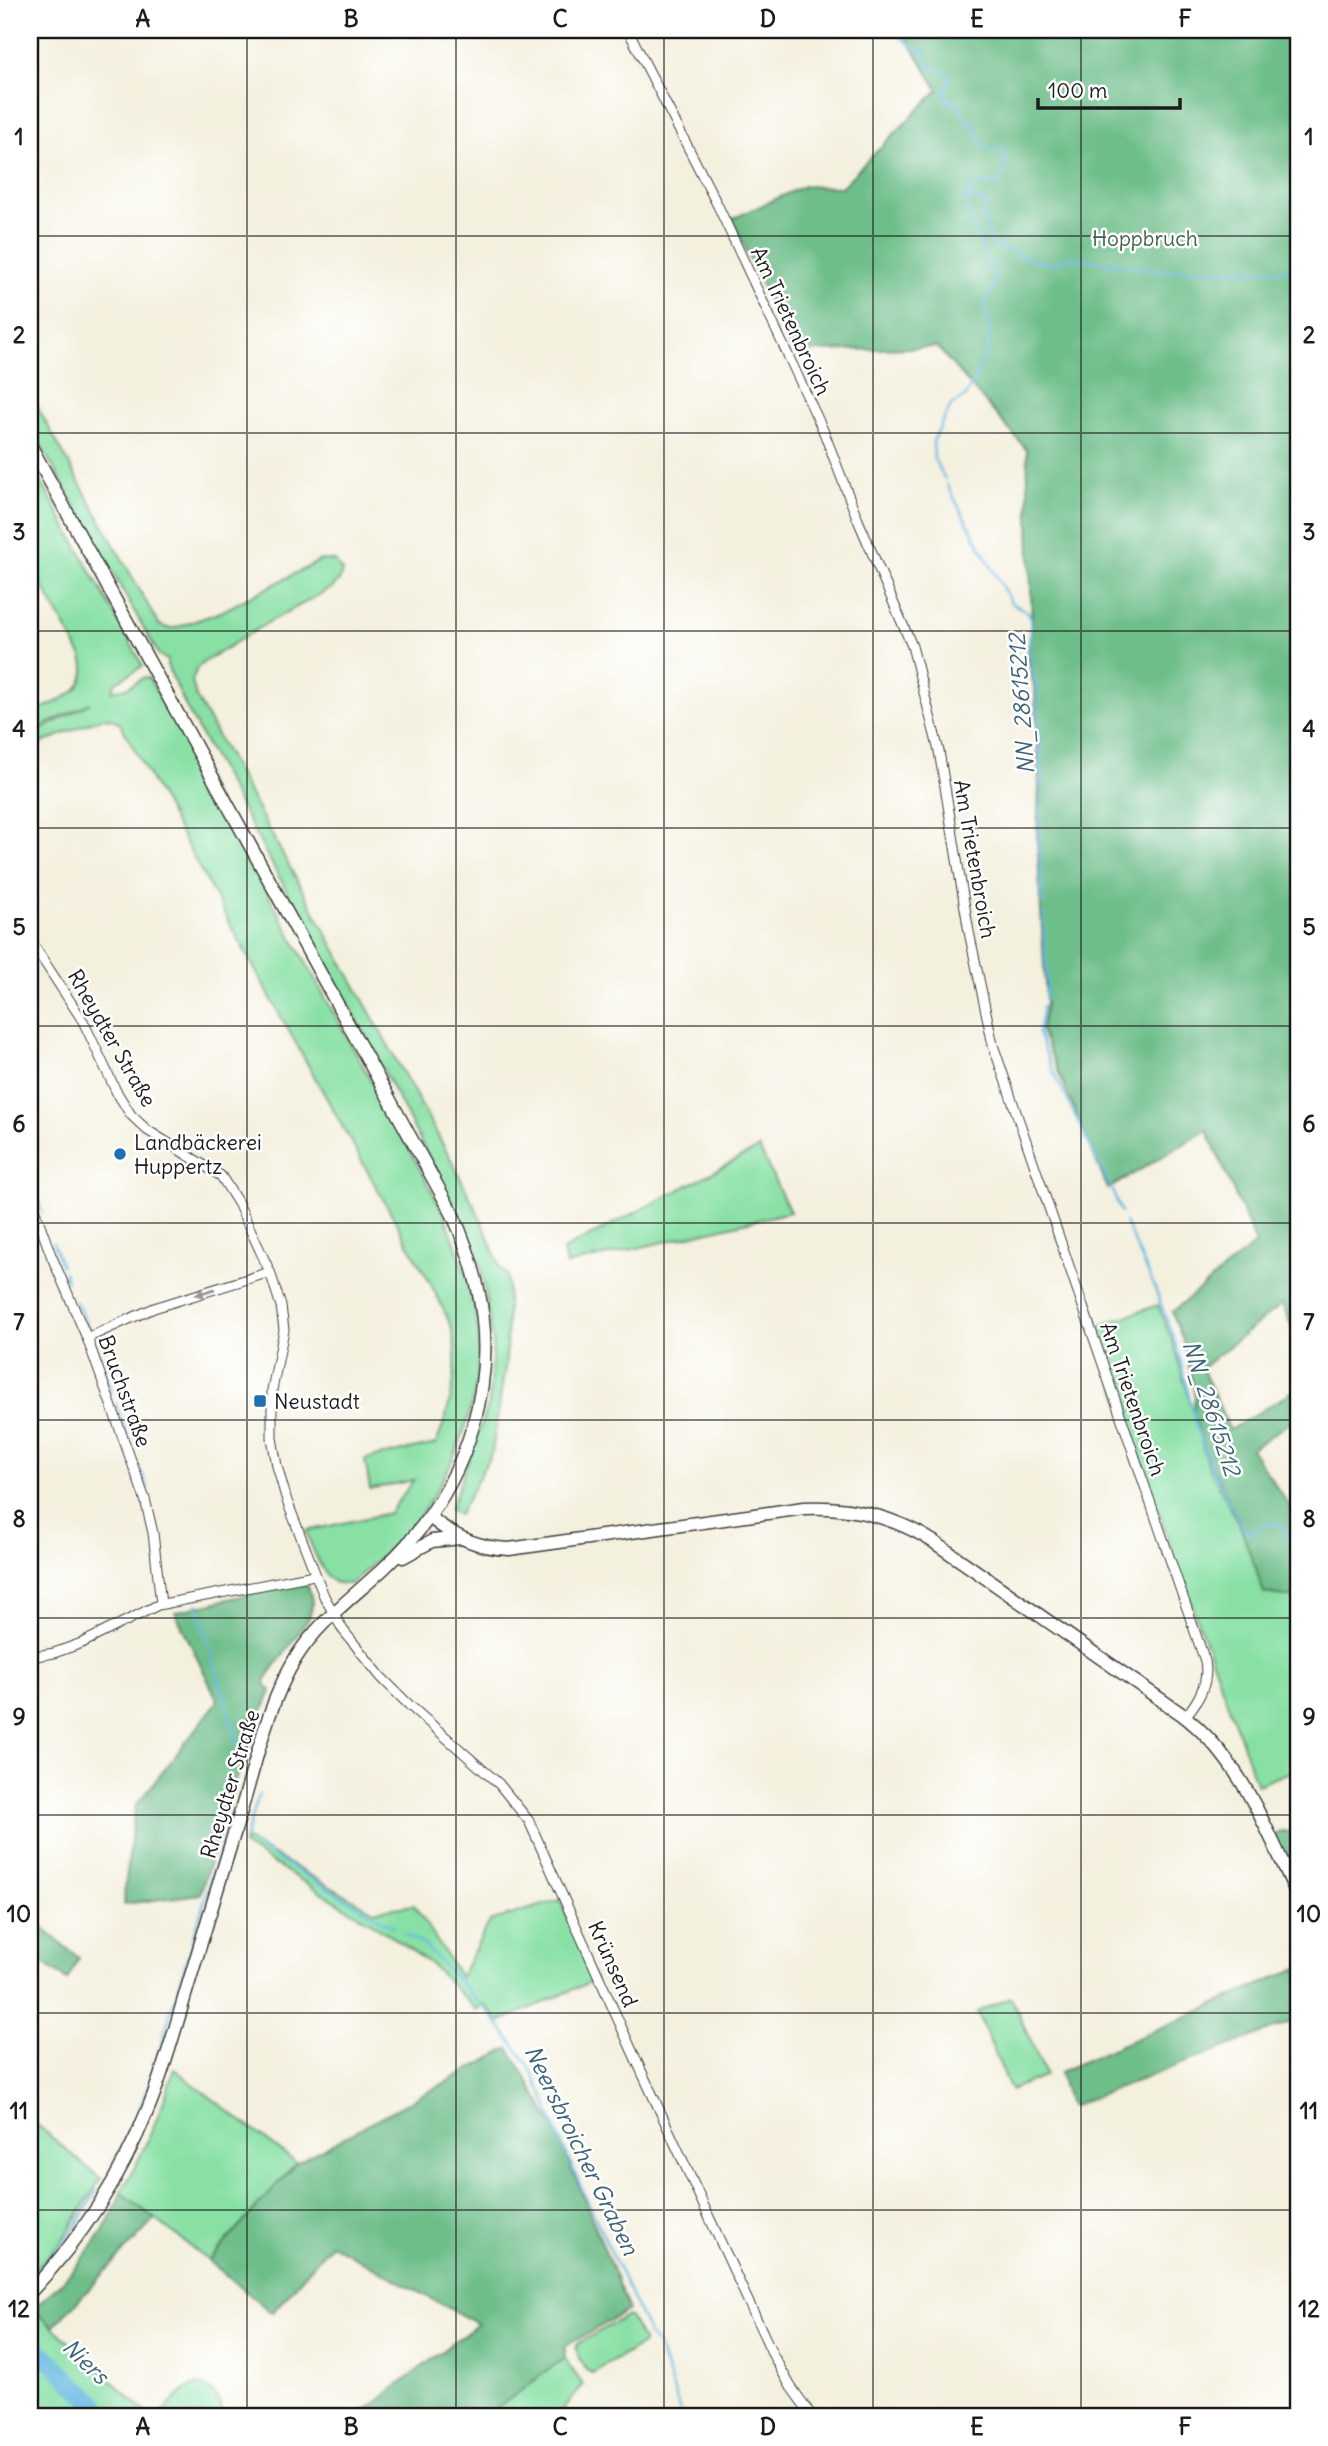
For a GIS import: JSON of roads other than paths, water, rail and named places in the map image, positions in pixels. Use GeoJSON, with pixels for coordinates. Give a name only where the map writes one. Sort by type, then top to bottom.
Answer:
{"type":"FeatureCollection","features":[{"type":"Feature","properties":{"kind":"main road"},"geometry":{"type":"LineString","coordinates":[[30,445],[438,1187],[470,1256],[478,1285],[484,1323],[482,1382],[468,1443],[454,1475],[430,1517],[409,1543],[333,1614]]}},
{"type":"Feature","properties":{"kind":"main road"},"geometry":{"type":"LineString","coordinates":[[430,1517],[461,1538],[493,1548],[517,1549],[784,1510],[830,1508],[872,1514],[911,1529],[1185,1717],[1213,1741],[1238,1774],[1298,1896]]}},
{"type":"Feature","properties":{"kind":"main road"},"geometry":{"type":"LineString","coordinates":[[382,1570],[427,1543],[461,1538]]}},
{"type":"Feature","properties":{"kind":"main road","name":"Rheydter Straße"},"geometry":{"type":"LineString","coordinates":[[30,2292],[84,2227],[113,2180],[142,2123],[169,2047],[279,1692],[302,1650],[333,1614]]}},
{"type":"Feature","properties":{"kind":"street","name":"Am Trietenbroich"},"geometry":{"type":"LineString","coordinates":[[628,30],[718,206],[823,430],[916,658],[939,751],[972,944],[993,1045],[1205,1661],[1206,1676],[1202,1692],[1185,1717]]}},
{"type":"Feature","properties":{"kind":"street","name":"Rheydter Straße"},"geometry":{"type":"LineString","coordinates":[[30,940],[83,1021],[127,1111],[147,1130],[225,1181],[270,1272],[279,1296],[284,1330],[272,1390],[272,1438],[282,1483],[314,1575],[333,1614]]}},
{"type":"Feature","properties":{"kind":"street","name":"Bruchstraße"},"geometry":{"type":"LineString","coordinates":[[30,1198],[87,1338],[148,1508],[161,1604]]}},
{"type":"Feature","properties":{"kind":"street"},"geometry":{"type":"LineString","coordinates":[[87,1338],[163,1305],[270,1272]]}},
{"type":"Feature","properties":{"kind":"street"},"geometry":{"type":"LineString","coordinates":[[30,1657],[82,1643],[161,1604],[314,1575]]}},
{"type":"Feature","properties":{"kind":"street","name":"Krünsend"},"geometry":{"type":"LineString","coordinates":[[333,1614],[364,1658],[390,1687],[499,1784],[529,1821],[770,2348],[789,2384],[812,2416]]}},
{"type":"Feature","properties":{"kind":"waterway"},"geometry":{"type":"LineString","coordinates":[[890,30],[917,49],[924,50],[927,67],[936,67],[951,78],[946,88],[948,102],[961,105],[965,122],[976,125],[976,134],[990,150],[1000,149],[1005,153],[1007,159],[1004,174],[997,183],[970,187],[970,197],[987,205],[983,218],[989,232],[989,242],[1043,263],[1054,264],[1068,257],[1155,270],[1298,270]]}},
{"type":"Feature","properties":{"kind":"waterway","name":"NN_28615212"},"geometry":{"type":"LineString","coordinates":[[945,479],[934,459],[933,441],[951,405],[965,397],[986,356],[990,334],[985,302],[997,279],[983,251],[963,197],[970,197]]}},
{"type":"Feature","properties":{"kind":"waterway","name":"NN_28615212"},"geometry":{"type":"LineString","coordinates":[[947,485],[1011,603],[1027,611],[1031,617],[1029,654],[1037,690],[1042,786],[1039,837],[1042,904]]}},
{"type":"Feature","properties":{"kind":"waterway","name":"NN_28615212"},"geometry":{"type":"LineString","coordinates":[[1043,913],[1047,985],[1045,999]]}},
{"type":"Feature","properties":{"kind":"waterway","name":"NN_28615212"},"geometry":{"type":"LineString","coordinates":[[1043,1006],[1038,1033],[1052,1069],[1121,1212]]}},
{"type":"Feature","properties":{"kind":"waterway","name":"Neersbroicher Graben"},"geometry":{"type":"LineString","coordinates":[[30,1179],[42,1212]]}},
{"type":"Feature","properties":{"kind":"waterway","name":"NN_28615212"},"geometry":{"type":"LineString","coordinates":[[1125,1222],[1154,1286],[1177,1347],[1197,1429],[1214,1474],[1245,1531],[1250,1533],[1268,1524],[1277,1524],[1286,1532],[1298,1563]]}},
{"type":"Feature","properties":{"kind":"waterway","name":"Neersbroicher Graben"},"geometry":{"type":"LineString","coordinates":[[53,1243],[61,1266]]}},
{"type":"Feature","properties":{"kind":"waterway","name":"Neersbroicher Graben"},"geometry":{"type":"LineString","coordinates":[[64,1272],[67,1281]]}},
{"type":"Feature","properties":{"kind":"waterway","name":"Neersbroicher Graben"},"geometry":{"type":"LineString","coordinates":[[75,1300],[91,1333]]}},
{"type":"Feature","properties":{"kind":"waterway","name":"Neersbroicher Graben"},"geometry":{"type":"LineString","coordinates":[[93,1342],[111,1391]]}},
{"type":"Feature","properties":{"kind":"waterway","name":"Neersbroicher Graben"},"geometry":{"type":"LineString","coordinates":[[116,1404],[134,1454]]}},
{"type":"Feature","properties":{"kind":"waterway"},"geometry":{"type":"LineString","coordinates":[[140,1469],[148,1488]]}},
{"type":"Feature","properties":{"kind":"waterway","name":"Neersbroicher Graben"},"geometry":{"type":"LineString","coordinates":[[197,1604],[245,1767]]}},
{"type":"Feature","properties":{"kind":"waterway","name":"Neersbroicher Graben"},"geometry":{"type":"LineString","coordinates":[[245,1839],[259,1795]]}},
{"type":"Feature","properties":{"kind":"waterway"},"geometry":{"type":"LineString","coordinates":[[112,2166],[137,2116],[150,2081],[224,1836]]}},
{"type":"Feature","properties":{"kind":"waterway","name":"Neersbroicher Graben"},"geometry":{"type":"LineString","coordinates":[[251,1843],[395,1928]]}},
{"type":"Feature","properties":{"kind":"waterway","name":"Neersbroicher Graben"},"geometry":{"type":"LineString","coordinates":[[403,1933],[424,1945],[493,2017],[528,2064],[649,2335],[658,2345],[682,2416]]}},
{"type":"Feature","properties":{"kind":"waterway"},"geometry":{"type":"LineString","coordinates":[[30,2278],[73,2231],[97,2191]]}},
{"type":"Feature","properties":{"kind":"waterway","name":"Niers"},"geometry":{"type":"LineString","coordinates":[[30,2341],[107,2416]]}},
{"type":"Feature","properties":{"kind":"place","name":"Landbäckerei Huppertz"},"geometry":{"type":"Point","coordinates":[120,1154]}},
{"type":"Feature","properties":{"kind":"place","name":"Neustadt"},"geometry":{"type":"Point","coordinates":[260,1401]}},
{"type":"Feature","properties":{"kind":"park label","name":"Hoppbruch"},"geometry":{"type":"Point","coordinates":[1145,238]}}]}
